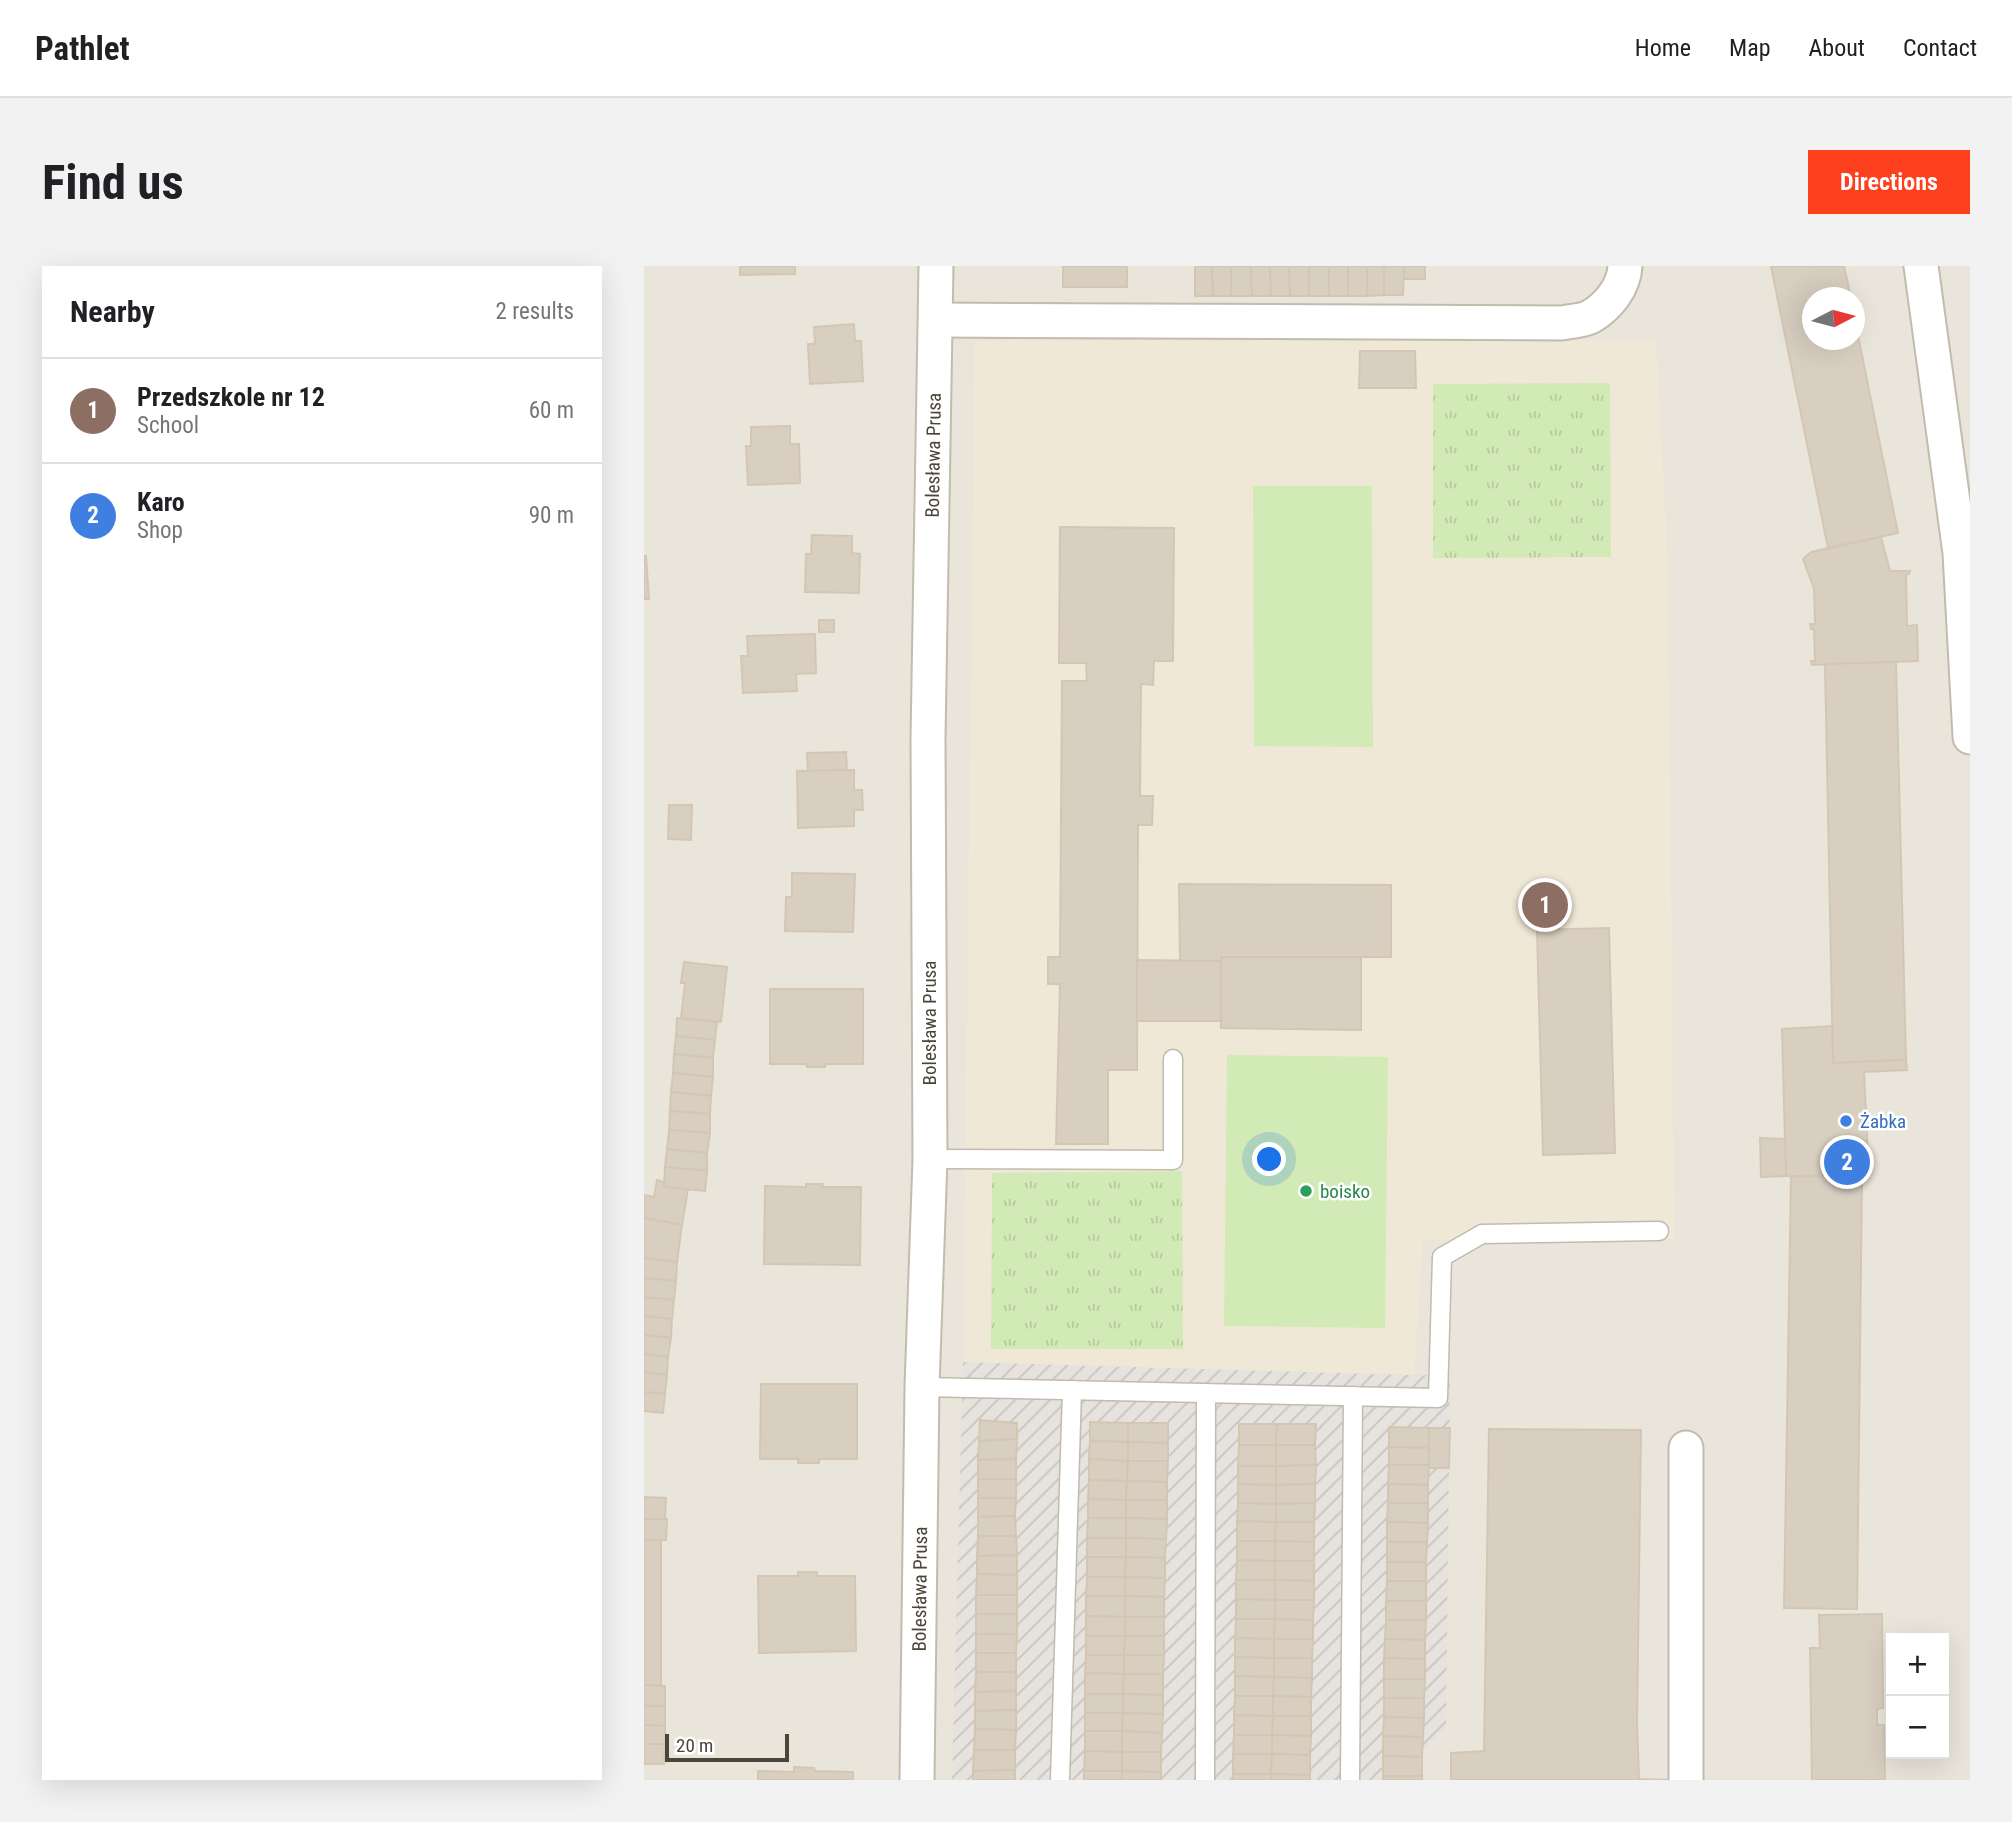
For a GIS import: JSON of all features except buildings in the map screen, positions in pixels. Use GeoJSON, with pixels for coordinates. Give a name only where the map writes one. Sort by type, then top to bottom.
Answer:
{"type":"FeatureCollection","features":[{"type":"Feature","properties":{"kind":"street","name":"Bolesława Prusa"},"geometry":{"type":"LineString","coordinates":[[917,1780],[922,1387],[930,1159],[928,740],[936,266]]}},
{"type":"Feature","properties":{"kind":"street"},"geometry":{"type":"LineString","coordinates":[[936,320],[1562,323],[1589,318],[1612,300],[1625,274],[1625,266]]}},
{"type":"Feature","properties":{"kind":"street"},"geometry":{"type":"LineString","coordinates":[[1920,266],[1965,554],[1970,737]]}},
{"type":"Feature","properties":{"kind":"street"},"geometry":{"type":"LineString","coordinates":[[1686,1448],[1686,1780]]}},
{"type":"Feature","properties":{"kind":"lane"},"geometry":{"type":"LineString","coordinates":[[930,1159],[1173,1160],[1173,1059]]}},
{"type":"Feature","properties":{"kind":"lane"},"geometry":{"type":"LineString","coordinates":[[922,1387],[1438,1398],[1441,1257],[1482,1234],[1659,1231]]}},
{"type":"Feature","properties":{"kind":"lane"},"geometry":{"type":"LineString","coordinates":[[1060,1780],[1072,1390]]}},
{"type":"Feature","properties":{"kind":"lane"},"geometry":{"type":"LineString","coordinates":[[1205,1780],[1206,1393]]}},
{"type":"Feature","properties":{"kind":"lane"},"geometry":{"type":"LineString","coordinates":[[1350,1780],[1353,1396]]}},
{"type":"Feature","properties":{"kind":"shaded area"},"geometry":{"type":"Polygon","coordinates":[[[644,266],[1970,266],[1970,1780],[644,1780],[644,266]]]}},
{"type":"Feature","properties":{"kind":"shaded area"},"geometry":{"type":"Polygon","coordinates":[[[1656,339],[1668,569],[1674,1239],[1423,1240],[1414,1375],[963,1362],[975,341],[1656,339]]]}},
{"type":"Feature","properties":{"kind":"shaded area"},"geometry":{"type":"Polygon","coordinates":[[[963,1362],[1450,1376],[1446,1728],[1423,1751],[1422,1780],[952,1780],[963,1362]]]}},
{"type":"Feature","properties":{"kind":"green space"},"geometry":{"type":"Polygon","coordinates":[[[1610,383],[1611,557],[1433,558],[1433,384],[1610,383]]]}},
{"type":"Feature","properties":{"kind":"green space"},"geometry":{"type":"Polygon","coordinates":[[[1253,486],[1372,486],[1373,747],[1254,746],[1253,486]]]}},
{"type":"Feature","properties":{"kind":"green space","name":"boisko"},"geometry":{"type":"Polygon","coordinates":[[[1227,1055],[1388,1057],[1385,1328],[1224,1326],[1227,1055]]]}},
{"type":"Feature","properties":{"kind":"green space"},"geometry":{"type":"Polygon","coordinates":[[[1182,1171],[1183,1349],[991,1349],[992,1173],[1182,1171]]]}},
{"type":"Feature","properties":{"kind":"place","name":"Przedszkole nr 12"},"geometry":{"type":"Point","coordinates":[1545,905]}},
{"type":"Feature","properties":{"kind":"place","name":"Żabka"},"geometry":{"type":"Point","coordinates":[1846,1121]}},
{"type":"Feature","properties":{"kind":"place","name":"Karo"},"geometry":{"type":"Point","coordinates":[1847,1162]}},
{"type":"Feature","properties":{"kind":"place","name":"boisko"},"geometry":{"type":"Point","coordinates":[1306,1191]}}]}
